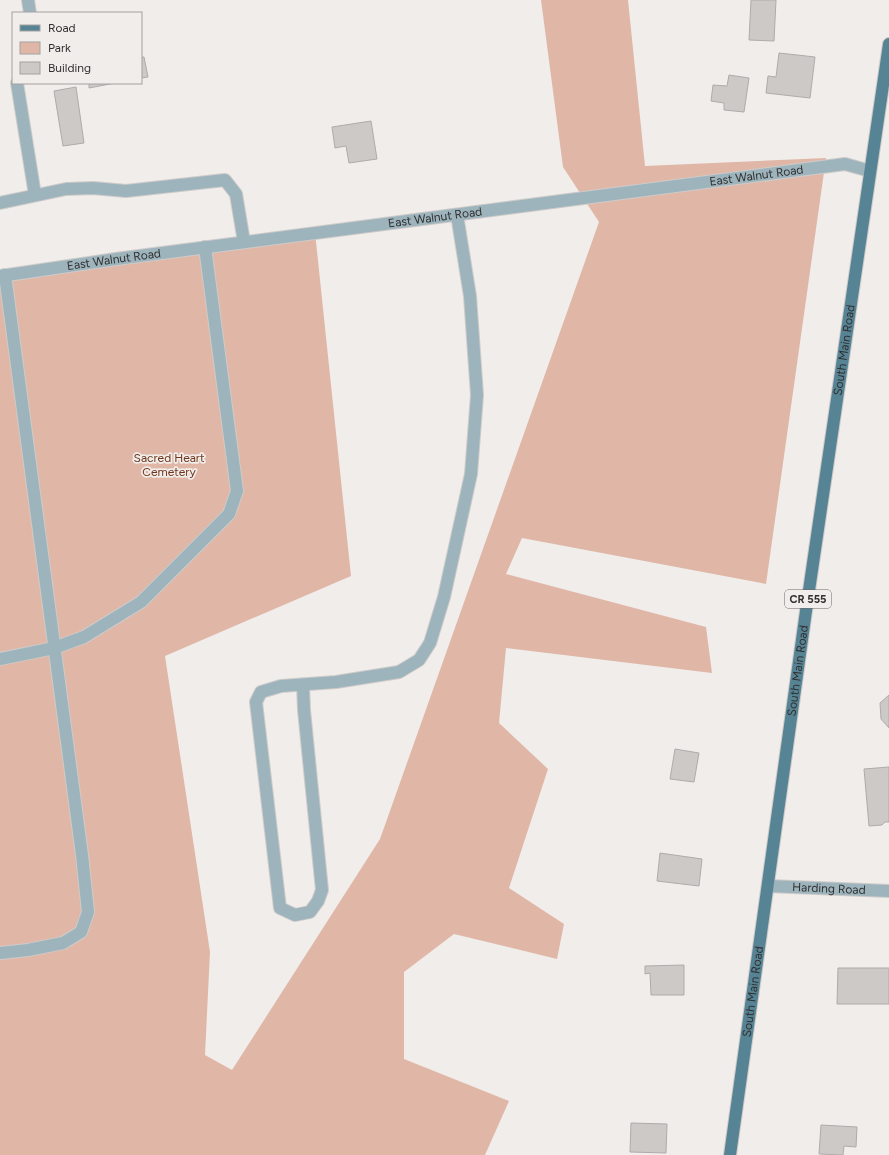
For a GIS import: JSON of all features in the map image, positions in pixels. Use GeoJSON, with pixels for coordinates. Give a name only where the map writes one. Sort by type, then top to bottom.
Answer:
{"type":"FeatureCollection","features":[{"type":"Feature","properties":{"kind":"main road","name":"South Main Road"},"geometry":{"type":"LineString","coordinates":[[730,1155],[806,611],[889,44]]}},
{"type":"Feature","properties":{"kind":"street"},"geometry":{"type":"LineString","coordinates":[[28,0],[30,12]]}},
{"type":"Feature","properties":{"kind":"street"},"geometry":{"type":"LineString","coordinates":[[16,84],[35,195]]}},
{"type":"Feature","properties":{"kind":"street","name":"East Walnut Road"},"geometry":{"type":"LineString","coordinates":[[3,276],[205,247],[845,164],[870,171]]}},
{"type":"Feature","properties":{"kind":"street"},"geometry":{"type":"LineString","coordinates":[[0,203],[66,189],[93,188],[126,191],[225,180],[236,194],[244,242]]}},
{"type":"Feature","properties":{"kind":"street"},"geometry":{"type":"LineString","coordinates":[[302,685],[304,718],[322,890],[318,902],[310,912],[295,915],[280,908],[256,702],[261,692],[281,686],[336,682],[399,672],[419,660],[430,643],[444,596],[471,474],[477,395],[470,296],[457,215]]}},
{"type":"Feature","properties":{"kind":"street"},"geometry":{"type":"LineString","coordinates":[[0,659],[54,648],[84,637],[141,602],[229,514],[237,491],[205,247]]}},
{"type":"Feature","properties":{"kind":"street"},"geometry":{"type":"LineString","coordinates":[[0,953],[28,950],[64,943],[82,932],[88,912],[82,855],[3,276]]}},
{"type":"Feature","properties":{"kind":"street","name":"Harding Road"},"geometry":{"type":"LineString","coordinates":[[768,886],[889,891]]}},
{"type":"Feature","properties":{"kind":"green space","name":"Sacred Heart Cemetery"},"geometry":{"type":"Polygon","coordinates":[[[541,0],[628,0],[645,166],[826,158],[766,584],[522,538],[506,574],[706,627],[712,673],[506,648],[499,723],[548,769],[509,888],[564,924],[557,959],[454,934],[404,972],[404,1059],[509,1101],[485,1155],[0,1155],[0,283],[315,232],[351,576],[165,656],[210,952],[205,1055],[232,1070],[380,839],[599,222],[563,167],[541,0]]]}},
{"type":"Feature","properties":{"kind":"building"},"geometry":{"type":"Polygon","coordinates":[[[751,0],[776,0],[774,41],[749,40],[751,0]]]}},
{"type":"Feature","properties":{"kind":"building"},"geometry":{"type":"Polygon","coordinates":[[[779,53],[815,57],[810,98],[766,93],[768,76],[776,77],[779,53]]]}},
{"type":"Feature","properties":{"kind":"building"},"geometry":{"type":"Polygon","coordinates":[[[142,57],[144,57],[148,77],[142,78],[142,57]]]}},
{"type":"Feature","properties":{"kind":"building"},"geometry":{"type":"Polygon","coordinates":[[[729,75],[749,78],[744,112],[724,110],[724,103],[711,101],[713,85],[727,86],[729,75]]]}},
{"type":"Feature","properties":{"kind":"building"},"geometry":{"type":"Polygon","coordinates":[[[89,84],[110,84],[89,88],[89,84]]]}},
{"type":"Feature","properties":{"kind":"building"},"geometry":{"type":"Polygon","coordinates":[[[76,87],[84,143],[63,146],[54,91],[76,87]]]}},
{"type":"Feature","properties":{"kind":"building"},"geometry":{"type":"Polygon","coordinates":[[[371,121],[377,159],[349,163],[346,146],[335,148],[332,127],[371,121]]]}},
{"type":"Feature","properties":{"kind":"building"},"geometry":{"type":"Polygon","coordinates":[[[889,695],[889,728],[881,719],[880,703],[889,695]]]}},
{"type":"Feature","properties":{"kind":"building"},"geometry":{"type":"Polygon","coordinates":[[[675,749],[699,753],[694,782],[670,779],[675,749]]]}},
{"type":"Feature","properties":{"kind":"building"},"geometry":{"type":"Polygon","coordinates":[[[889,767],[889,822],[885,822],[882,825],[869,826],[864,769],[889,767]]]}},
{"type":"Feature","properties":{"kind":"building"},"geometry":{"type":"Polygon","coordinates":[[[660,853],[702,859],[699,886],[657,881],[660,853]]]}},
{"type":"Feature","properties":{"kind":"building"},"geometry":{"type":"Polygon","coordinates":[[[684,965],[684,995],[651,995],[650,973],[645,974],[645,966],[684,965]]]}},
{"type":"Feature","properties":{"kind":"building"},"geometry":{"type":"Polygon","coordinates":[[[838,968],[889,968],[889,1004],[837,1004],[838,968]]]}},
{"type":"Feature","properties":{"kind":"building"},"geometry":{"type":"Polygon","coordinates":[[[631,1123],[667,1124],[666,1153],[630,1152],[631,1123]]]}},
{"type":"Feature","properties":{"kind":"building"},"geometry":{"type":"Polygon","coordinates":[[[821,1125],[857,1127],[856,1147],[844,1146],[843,1155],[819,1154],[821,1125]]]}}]}
